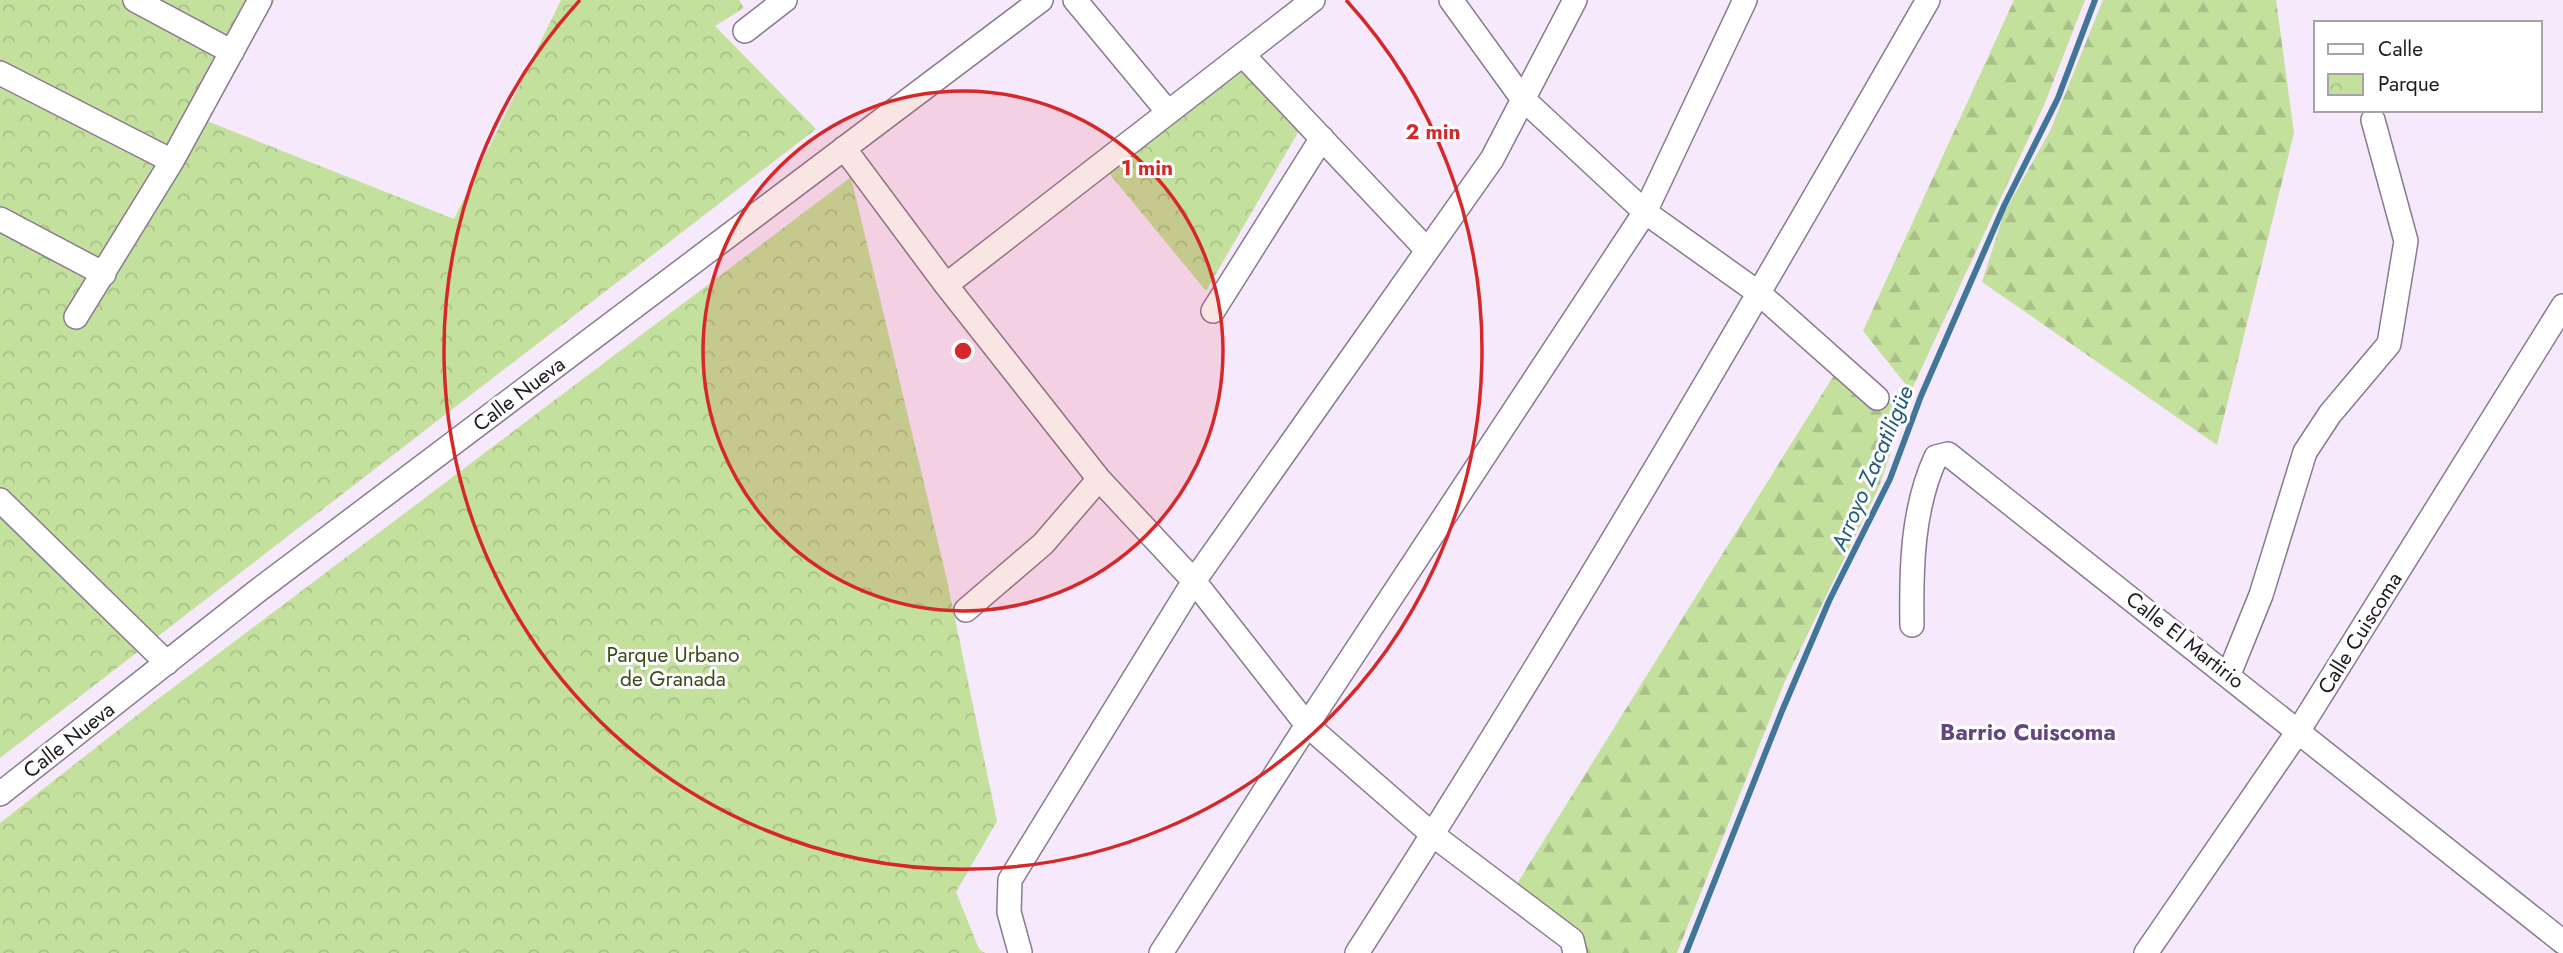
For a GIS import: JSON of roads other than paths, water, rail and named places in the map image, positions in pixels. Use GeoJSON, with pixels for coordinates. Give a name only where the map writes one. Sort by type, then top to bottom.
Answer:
{"type":"FeatureCollection","features":[{"type":"Feature","properties":{"kind":"street"},"geometry":{"type":"LineString","coordinates":[[135,0],[232,52]]}},
{"type":"Feature","properties":{"kind":"street"},"geometry":{"type":"LineString","coordinates":[[76,317],[172,161],[260,0]]}},
{"type":"Feature","properties":{"kind":"street"},"geometry":{"type":"LineString","coordinates":[[745,31],[785,0]]}},
{"type":"Feature","properties":{"kind":"street","name":"Calle Nueva"},"geometry":{"type":"LineString","coordinates":[[0,794],[167,663],[1041,0]]}},
{"type":"Feature","properties":{"kind":"street"},"geometry":{"type":"LineString","coordinates":[[1075,0],[1168,112]]}},
{"type":"Feature","properties":{"kind":"street"},"geometry":{"type":"LineString","coordinates":[[946,285],[1313,0]]}},
{"type":"Feature","properties":{"kind":"street"},"geometry":{"type":"LineString","coordinates":[[1451,0],[1522,99],[1645,212],[1760,294],[1877,398]]}},
{"type":"Feature","properties":{"kind":"street"},"geometry":{"type":"LineString","coordinates":[[1020,952],[1010,912],[1010,880],[1194,582],[1492,159],[1575,0]]}},
{"type":"Feature","properties":{"kind":"street"},"geometry":{"type":"LineString","coordinates":[[1161,953],[1307,725],[1645,212],[1745,0]]}},
{"type":"Feature","properties":{"kind":"street"},"geometry":{"type":"LineString","coordinates":[[1357,953],[1433,835],[1760,294],[1928,0]]}},
{"type":"Feature","properties":{"kind":"street"},"geometry":{"type":"LineString","coordinates":[[1243,55],[1427,250]]}},
{"type":"Feature","properties":{"kind":"street"},"geometry":{"type":"LineString","coordinates":[[0,74],[172,161]]}},
{"type":"Feature","properties":{"kind":"street"},"geometry":{"type":"LineString","coordinates":[[2229,674],[2261,595],[2305,452],[2330,414],[2389,344],[2406,241],[2373,120]]}},
{"type":"Feature","properties":{"kind":"street"},"geometry":{"type":"LineString","coordinates":[[1213,311],[1322,138]]}},
{"type":"Feature","properties":{"kind":"street"},"geometry":{"type":"LineString","coordinates":[[844,148],[946,285],[1099,479],[1194,582],[1307,725],[1433,835],[1572,940],[1575,953]]}},
{"type":"Feature","properties":{"kind":"street"},"geometry":{"type":"LineString","coordinates":[[0,219],[104,274]]}},
{"type":"Feature","properties":{"kind":"street","name":"Calle Cuiscoma"},"geometry":{"type":"LineString","coordinates":[[2146,953],[2299,730],[2563,306]]}},
{"type":"Feature","properties":{"kind":"street","name":"Calle El Martirio"},"geometry":{"type":"LineString","coordinates":[[1912,625],[1910,564],[1926,479],[1936,457],[1948,454],[2229,674],[2563,942]]}},
{"type":"Feature","properties":{"kind":"street"},"geometry":{"type":"LineString","coordinates":[[966,610],[1043,544],[1099,479]]}},
{"type":"Feature","properties":{"kind":"street"},"geometry":{"type":"LineString","coordinates":[[0,500],[167,663]]}},
{"type":"Feature","properties":{"kind":"waterway","name":"Arroyo Zacatiligüe"},"geometry":{"type":"LineString","coordinates":[[1686,953],[1782,711],[1829,601],[1890,479],[1921,396],[2004,206],[2058,98],[2095,0]]}},
{"type":"Feature","properties":{"kind":"district","name":"Barrio Cuiscoma"},"geometry":{"type":"Point","coordinates":[2028,732]}},
{"type":"Feature","properties":{"kind":"park label","name":"Parque Urbano de Granada"},"geometry":{"type":"Point","coordinates":[673,667]}}]}
